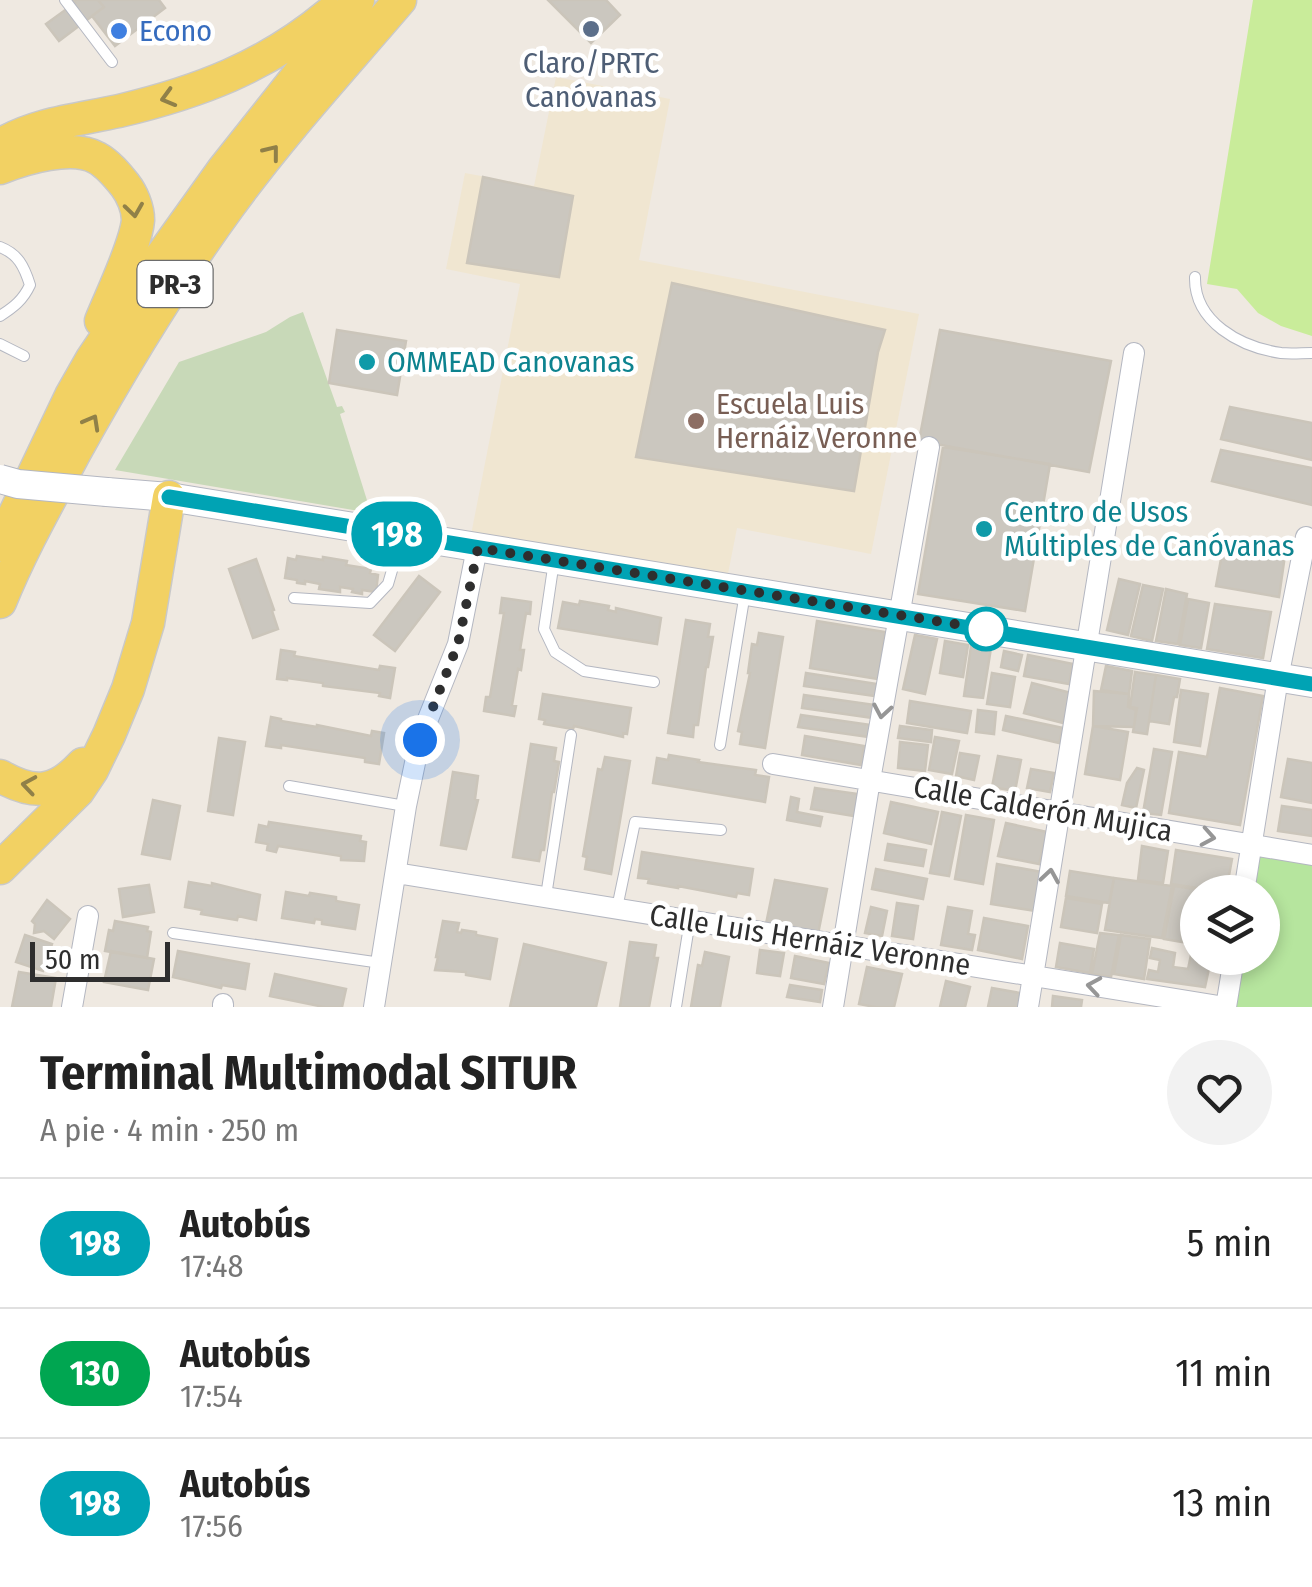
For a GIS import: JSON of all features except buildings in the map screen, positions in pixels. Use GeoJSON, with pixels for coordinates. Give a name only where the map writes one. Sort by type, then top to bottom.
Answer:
{"type":"FeatureCollection","features":[{"type":"Feature","properties":{"kind":"main road"},"geometry":{"type":"LineString","coordinates":[[0,145],[32,128],[140,106],[242,72],[298,38],[342,0]]}},
{"type":"Feature","properties":{"kind":"main road","name":"PR-3"},"geometry":{"type":"LineString","coordinates":[[0,545],[92,359],[222,170],[358,0]]}},
{"type":"Feature","properties":{"kind":"main road","name":"PR-3"},"geometry":{"type":"LineString","coordinates":[[0,602],[39,518],[156,312],[231,204],[400,0]]}},
{"type":"Feature","properties":{"kind":"main road"},"geometry":{"type":"LineString","coordinates":[[0,168],[28,157],[51,154],[96,156],[132,194],[138,217],[134,236],[99,328],[92,359]]}},
{"type":"Feature","properties":{"kind":"main road"},"geometry":{"type":"LineString","coordinates":[[0,480],[169,497],[1312,684]]}},
{"type":"Feature","properties":{"kind":"main road"},"geometry":{"type":"LineString","coordinates":[[0,868],[78,791],[109,735],[148,623],[169,497]]}},
{"type":"Feature","properties":{"kind":"main road"},"geometry":{"type":"LineString","coordinates":[[0,776],[28,787],[48,788],[64,782],[109,735]]}},
{"type":"Feature","properties":{"kind":"street"},"geometry":{"type":"LineString","coordinates":[[1028,1007],[1134,354]]}},
{"type":"Feature","properties":{"kind":"street"},"geometry":{"type":"LineString","coordinates":[[833,1007],[929,447]]}},
{"type":"Feature","properties":{"kind":"street"},"geometry":{"type":"LineString","coordinates":[[1247,875],[1278,678],[1306,537]]}},
{"type":"Feature","properties":{"kind":"street"},"geometry":{"type":"LineString","coordinates":[[374,1007],[420,740],[458,644],[478,548]]}},
{"type":"Feature","properties":{"kind":"street","name":"Calle Calderón Mujica"},"geometry":{"type":"LineString","coordinates":[[773,764],[1312,854]]}},
{"type":"Feature","properties":{"kind":"street","name":"Calle Luis Hernáiz Veronne"},"geometry":{"type":"LineString","coordinates":[[396,873],[1225,1007]]}},
{"type":"Feature","properties":{"kind":"street"},"geometry":{"type":"LineString","coordinates":[[72,1007],[88,916]]}},
{"type":"Feature","properties":{"kind":"street"},"geometry":{"type":"LineString","coordinates":[[1225,1007],[1231,975]]}},
{"type":"Feature","properties":{"kind":"lane"},"geometry":{"type":"LineString","coordinates":[[65,0],[112,62]]}},
{"type":"Feature","properties":{"kind":"lane"},"geometry":{"type":"LineString","coordinates":[[0,246],[12,251],[24,266],[30,284],[14,307],[0,316]]}},
{"type":"Feature","properties":{"kind":"lane"},"geometry":{"type":"LineString","coordinates":[[1195,277],[1198,302],[1206,315],[1233,337],[1281,353],[1312,354]]}},
{"type":"Feature","properties":{"kind":"lane"},"geometry":{"type":"LineString","coordinates":[[0,344],[24,356]]}},
{"type":"Feature","properties":{"kind":"lane"},"geometry":{"type":"LineString","coordinates":[[294,598],[370,603],[388,584],[402,535]]}},
{"type":"Feature","properties":{"kind":"lane"},"geometry":{"type":"LineString","coordinates":[[554,560],[544,628],[555,652],[584,671],[654,682]]}},
{"type":"Feature","properties":{"kind":"lane"},"geometry":{"type":"LineString","coordinates":[[720,745],[746,592]]}},
{"type":"Feature","properties":{"kind":"lane"},"geometry":{"type":"LineString","coordinates":[[546,896],[570,735]]}},
{"type":"Feature","properties":{"kind":"lane"},"geometry":{"type":"LineString","coordinates":[[289,786],[406,806]]}},
{"type":"Feature","properties":{"kind":"lane"},"geometry":{"type":"LineString","coordinates":[[617,908],[635,822],[721,830]]}},
{"type":"Feature","properties":{"kind":"lane"},"geometry":{"type":"LineString","coordinates":[[676,1007],[690,920]]}},
{"type":"Feature","properties":{"kind":"lane"},"geometry":{"type":"LineString","coordinates":[[173,932],[381,963]]}},
{"type":"Feature","properties":{"kind":"shaded area","name":"Escuela Luis Hernáiz Veronne"},"geometry":{"type":"Polygon","coordinates":[[[556,77],[670,99],[639,260],[919,314],[871,554],[737,528],[725,589],[470,540],[520,284],[446,269],[465,173],[534,186],[556,77]]]}},
{"type":"Feature","properties":{"kind":"green space"},"geometry":{"type":"Polygon","coordinates":[[[1253,0],[1312,0],[1312,336],[1258,313],[1237,289],[1207,284],[1253,0]]]}},
{"type":"Feature","properties":{"kind":"green space"},"geometry":{"type":"Polygon","coordinates":[[[303,312],[337,407],[342,406],[345,412],[340,414],[371,513],[115,470],[179,362],[266,332],[303,312]]]}},
{"type":"Feature","properties":{"kind":"green space"},"geometry":{"type":"Polygon","coordinates":[[[1252,845],[1312,855],[1312,1007],[1226,1007],[1231,975],[1280,975],[1280,875],[1247,875],[1252,845]]]}},
{"type":"Feature","properties":{"kind":"bus line","name":"198"},"geometry":{"type":"LineString","coordinates":[[169,497],[1312,684]]}},
{"type":"Feature","properties":{"kind":"place","name":"Claro/PRTC Canóvanas"},"geometry":{"type":"Point","coordinates":[591,29]}},
{"type":"Feature","properties":{"kind":"place","name":"Econo"},"geometry":{"type":"Point","coordinates":[119,31]}},
{"type":"Feature","properties":{"kind":"place","name":"OMMEAD Canovanas"},"geometry":{"type":"Point","coordinates":[367,362]}},
{"type":"Feature","properties":{"kind":"place","name":"Escuela Luis Hernáiz Veronne"},"geometry":{"type":"Point","coordinates":[696,421]}},
{"type":"Feature","properties":{"kind":"place","name":"Centro de Usos Múltiples de Canóvanas"},"geometry":{"type":"Point","coordinates":[984,529]}},
{"type":"Feature","properties":{"kind":"route"},"geometry":{"type":"LineString","coordinates":[[420,740],[458,644],[478,548],[986,629]]}}]}
